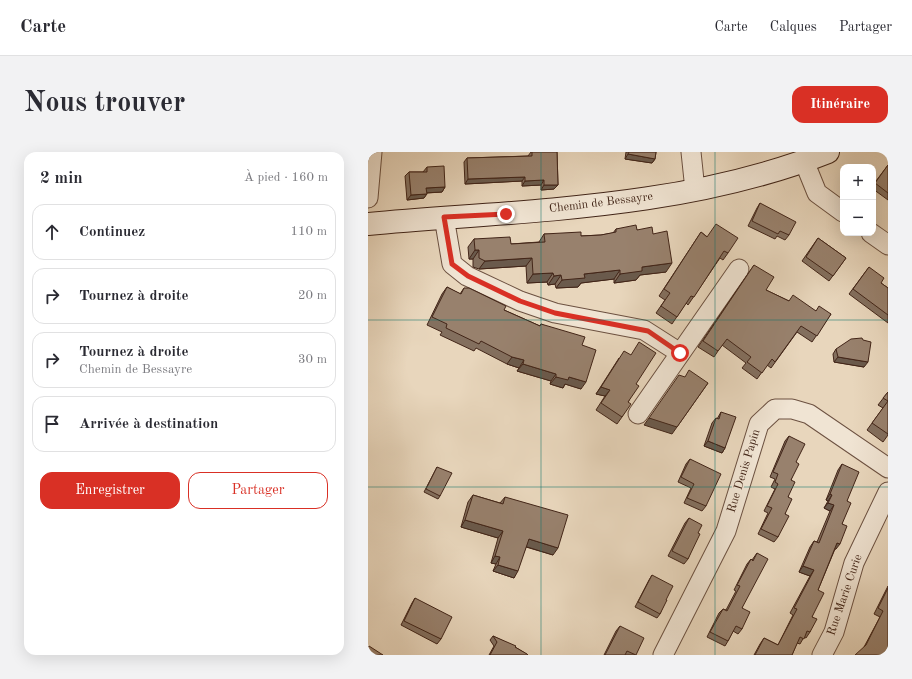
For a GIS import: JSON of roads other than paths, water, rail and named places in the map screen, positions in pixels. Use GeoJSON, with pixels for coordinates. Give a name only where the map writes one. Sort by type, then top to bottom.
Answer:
{"type":"FeatureCollection","features":[{"type":"Feature","properties":{"kind":"street"},"geometry":{"type":"LineString","coordinates":[[368,198],[372,152]]}},
{"type":"Feature","properties":{"kind":"street"},"geometry":{"type":"LineString","coordinates":[[691,152],[696,190]]}},
{"type":"Feature","properties":{"kind":"street","name":"Chemin de Bessayre"},"geometry":{"type":"LineString","coordinates":[[368,224],[599,205],[696,190],[775,171],[804,162],[828,152]]}},
{"type":"Feature","properties":{"kind":"street"},"geometry":{"type":"LineString","coordinates":[[804,162],[817,193],[840,210]]}},
{"type":"Feature","properties":{"kind":"street"},"geometry":{"type":"LineString","coordinates":[[444,217],[452,264],[468,276],[520,301],[548,311],[648,331],[680,353]]}},
{"type":"Feature","properties":{"kind":"street"},"geometry":{"type":"LineString","coordinates":[[875,236],[888,246]]}},
{"type":"Feature","properties":{"kind":"street"},"geometry":{"type":"LineString","coordinates":[[638,414],[739,269]]}},
{"type":"Feature","properties":{"kind":"street","name":"Rue Denis Papin"},"geometry":{"type":"LineString","coordinates":[[663,655],[726,531],[758,424],[775,408],[792,408],[809,414],[888,468]]}},
{"type":"Feature","properties":{"kind":"street","name":"Rue Marie Curie"},"geometry":{"type":"LineString","coordinates":[[822,655],[834,632],[854,563],[888,492]]}}]}
